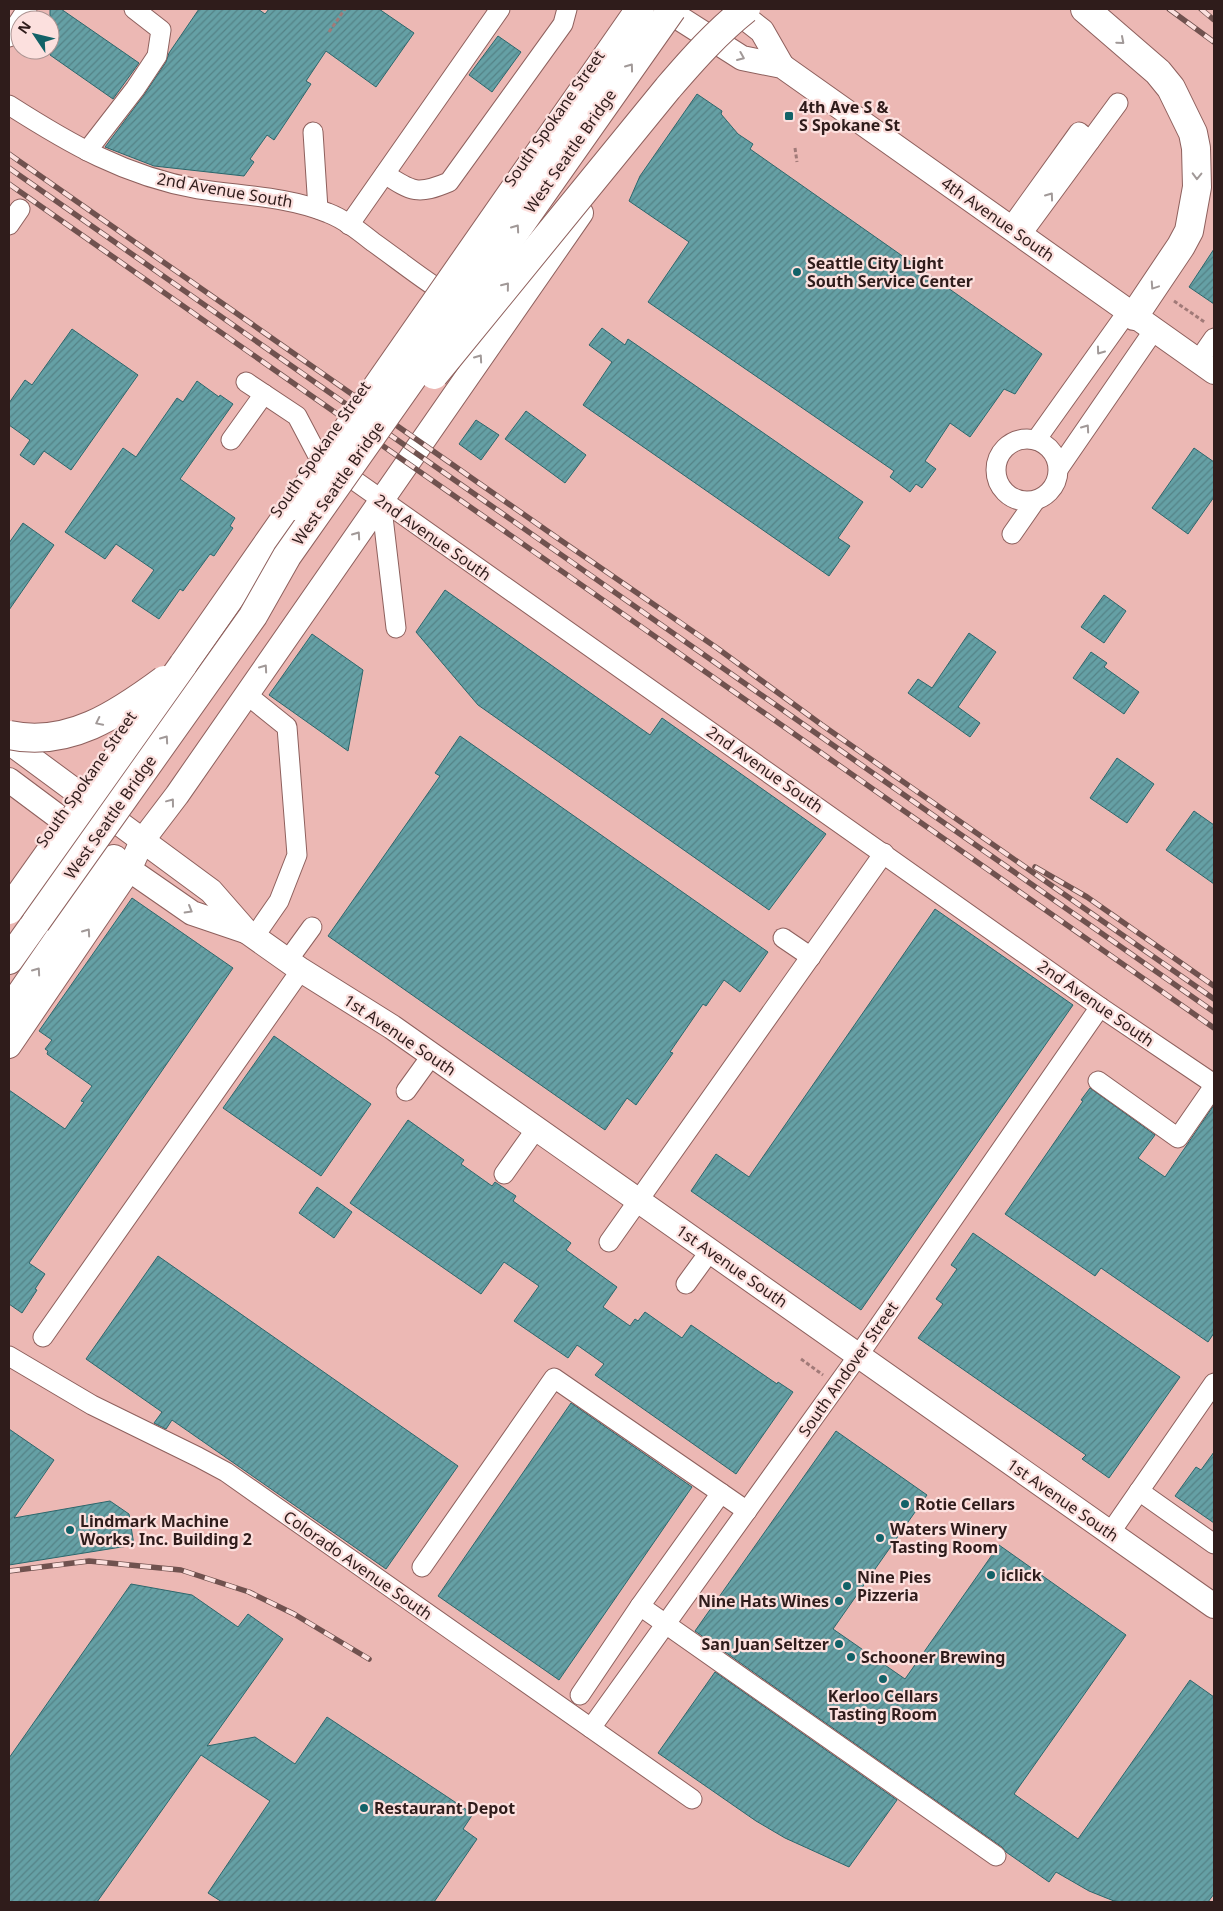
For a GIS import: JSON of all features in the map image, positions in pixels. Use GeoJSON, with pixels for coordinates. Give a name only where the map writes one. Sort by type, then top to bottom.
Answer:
{"type":"FeatureCollection","features":[{"type":"Feature","properties":{"kind":"highway","name":"West Seattle Bridge"},"geometry":{"type":"LineString","coordinates":[[9,910],[183,665],[640,9]]}},
{"type":"Feature","properties":{"kind":"highway","name":"West Seattle Bridge"},"geometry":{"type":"LineString","coordinates":[[9,960],[253,616],[287,556],[672,9]]}},
{"type":"Feature","properties":{"kind":"highway"},"geometry":{"type":"LineString","coordinates":[[253,616],[298,566],[430,379],[675,80],[701,50],[746,9]]}},
{"type":"Feature","properties":{"kind":"highway"},"geometry":{"type":"LineString","coordinates":[[1084,9],[1158,72],[1171,88],[1190,126],[1196,148],[1197,187],[1189,231],[1139,319]]}},
{"type":"Feature","properties":{"kind":"highway"},"geometry":{"type":"LineString","coordinates":[[9,735],[48,738],[79,731],[101,722],[123,709],[183,665]]}},
{"type":"Feature","properties":{"kind":"highway"},"geometry":{"type":"LineString","coordinates":[[9,1011],[122,865]]}},
{"type":"Feature","properties":{"kind":"main road","name":"South Spokane Street"},"geometry":{"type":"LineString","coordinates":[[9,888],[631,9]]}},
{"type":"Feature","properties":{"kind":"main road","name":"4th Avenue South"},"geometry":{"type":"LineString","coordinates":[[665,9],[742,58],[782,66],[1206,367]]}},
{"type":"Feature","properties":{"kind":"main road"},"geometry":{"type":"LineString","coordinates":[[9,1046],[122,865],[176,795],[724,9]]}},
{"type":"Feature","properties":{"kind":"main road","name":"4th Avenue South"},"geometry":{"type":"LineString","coordinates":[[734,9],[762,30],[782,66]]}},
{"type":"Feature","properties":{"kind":"main road"},"geometry":{"type":"LineString","coordinates":[[434,286],[497,332]]}},
{"type":"Feature","properties":{"kind":"main road"},"geometry":{"type":"LineString","coordinates":[[396,340],[461,384]]}},
{"type":"Feature","properties":{"kind":"main road","name":"1st Avenue South"},"geometry":{"type":"LineString","coordinates":[[9,742],[211,891],[250,934],[392,1027],[1214,1606]]}},
{"type":"Feature","properties":{"kind":"main road","name":"1st Avenue South"},"geometry":{"type":"LineString","coordinates":[[9,780],[122,865],[192,913],[250,934]]}},
{"type":"Feature","properties":{"kind":"street"},"geometry":{"type":"LineString","coordinates":[[9,37],[27,9]]}},
{"type":"Feature","properties":{"kind":"street"},"geometry":{"type":"LineString","coordinates":[[87,151],[158,56],[161,30],[134,9]]}},
{"type":"Feature","properties":{"kind":"street"},"geometry":{"type":"LineString","coordinates":[[349,225],[500,9]]}},
{"type":"Feature","properties":{"kind":"street"},"geometry":{"type":"LineString","coordinates":[[385,174],[406,188],[417,191],[432,189],[449,182],[563,24],[568,9]]}},
{"type":"Feature","properties":{"kind":"street"},"geometry":{"type":"LineString","coordinates":[[1016,232],[1084,137],[1118,102]]}},
{"type":"Feature","properties":{"kind":"street","name":"2nd Avenue South"},"geometry":{"type":"LineString","coordinates":[[9,105],[59,137],[141,176],[198,188],[280,198],[331,214],[434,286]]}},
{"type":"Feature","properties":{"kind":"street"},"geometry":{"type":"LineString","coordinates":[[313,132],[318,209]]}},
{"type":"Feature","properties":{"kind":"street"},"geometry":{"type":"LineString","coordinates":[[9,225],[20,209]]}},
{"type":"Feature","properties":{"kind":"street"},"geometry":{"type":"LineString","coordinates":[[1036,440],[1139,319]]}},
{"type":"Feature","properties":{"kind":"street"},"geometry":{"type":"LineString","coordinates":[[1012,534],[1035,501],[1050,492],[1055,485],[1059,468],[1139,319]]}},
{"type":"Feature","properties":{"kind":"street"},"geometry":{"type":"LineString","coordinates":[[1206,367],[1210,330]]}},
{"type":"Feature","properties":{"kind":"street"},"geometry":{"type":"LineString","coordinates":[[246,382],[297,416],[316,454]]}},
{"type":"Feature","properties":{"kind":"street"},"geometry":{"type":"LineString","coordinates":[[231,440],[264,394]]}},
{"type":"Feature","properties":{"kind":"street"},"geometry":{"type":"LineString","coordinates":[[1035,501],[1018,500],[1004,492],[998,483],[996,472],[997,462],[1002,452],[1010,444],[1020,440],[1036,440],[1050,448],[1059,468]]}},
{"type":"Feature","properties":{"kind":"street","name":"2nd Avenue South"},"geometry":{"type":"LineString","coordinates":[[316,454],[884,852],[1100,1007],[1214,1085]]}},
{"type":"Feature","properties":{"kind":"street"},"geometry":{"type":"LineString","coordinates":[[380,500],[396,628]]}},
{"type":"Feature","properties":{"kind":"street"},"geometry":{"type":"LineString","coordinates":[[246,694],[287,727],[297,855],[279,901],[250,934]]}},
{"type":"Feature","properties":{"kind":"street"},"geometry":{"type":"LineString","coordinates":[[608,1242],[639,1201],[884,852]]}},
{"type":"Feature","properties":{"kind":"street"},"geometry":{"type":"LineString","coordinates":[[43,1337],[295,965],[312,926]]}},
{"type":"Feature","properties":{"kind":"street"},"geometry":{"type":"LineString","coordinates":[[783,938],[810,957]]}},
{"type":"Feature","properties":{"kind":"street","name":"South Andover Street"},"geometry":{"type":"LineString","coordinates":[[595,1723],[858,1356],[1100,1007]]}},
{"type":"Feature","properties":{"kind":"street"},"geometry":{"type":"LineString","coordinates":[[406,1091],[432,1055]]}},
{"type":"Feature","properties":{"kind":"street"},"geometry":{"type":"LineString","coordinates":[[1098,1081],[1178,1138],[1214,1085]]}},
{"type":"Feature","properties":{"kind":"street"},"geometry":{"type":"LineString","coordinates":[[504,1174],[536,1128]]}},
{"type":"Feature","properties":{"kind":"street"},"geometry":{"type":"LineString","coordinates":[[686,1284],[710,1251]]}},
{"type":"Feature","properties":{"kind":"street","name":"Colorado Avenue South"},"geometry":{"type":"LineString","coordinates":[[9,1356],[92,1405],[226,1472],[595,1723],[692,1799]]}},
{"type":"Feature","properties":{"kind":"street"},"geometry":{"type":"LineString","coordinates":[[422,1567],[554,1378],[747,1511]]}},
{"type":"Feature","properties":{"kind":"street"},"geometry":{"type":"LineString","coordinates":[[1110,1533],[1214,1383]]}},
{"type":"Feature","properties":{"kind":"street"},"geometry":{"type":"LineString","coordinates":[[1139,1491],[1214,1544]]}},
{"type":"Feature","properties":{"kind":"street"},"geometry":{"type":"LineString","coordinates":[[580,1695],[640,1606],[721,1493]]}},
{"type":"Feature","properties":{"kind":"street"},"geometry":{"type":"LineString","coordinates":[[640,1606],[996,1856]]}},
{"type":"Feature","properties":{"kind":"path"},"geometry":{"type":"LineString","coordinates":[[329,32],[346,9]]}},
{"type":"Feature","properties":{"kind":"path"},"geometry":{"type":"LineString","coordinates":[[795,148],[797,162]]}},
{"type":"Feature","properties":{"kind":"path"},"geometry":{"type":"LineString","coordinates":[[1174,300],[1210,330]]}},
{"type":"Feature","properties":{"kind":"path"},"geometry":{"type":"LineString","coordinates":[[801,1359],[828,1378]]}},
{"type":"Feature","properties":{"kind":"building"},"geometry":{"type":"Polygon","coordinates":[[[61,9],[139,63],[113,99],[57,60],[60,60],[60,10],[50,10],[61,9]]]}},
{"type":"Feature","properties":{"kind":"building"},"geometry":{"type":"Polygon","coordinates":[[[199,9],[258,9],[265,14],[269,9],[379,9],[414,33],[376,87],[326,51],[306,81],[311,84],[292,113],[274,140],[267,135],[250,159],[254,162],[244,176],[154,166],[105,147],[144,95],[166,62],[169,53],[199,9]]]}},
{"type":"Feature","properties":{"kind":"building"},"geometry":{"type":"Polygon","coordinates":[[[498,36],[521,52],[492,92],[469,75],[498,36]]]}},
{"type":"Feature","properties":{"kind":"building","name":"Seattle City Light South Service Center"},"geometry":{"type":"Polygon","coordinates":[[[697,94],[722,111],[721,114],[738,134],[753,144],[750,149],[1042,354],[1015,394],[1004,389],[970,437],[950,423],[925,461],[936,469],[922,488],[916,484],[910,492],[890,477],[894,471],[648,302],[689,242],[629,201],[640,176],[697,94]]]}},
{"type":"Feature","properties":{"kind":"building"},"geometry":{"type":"Polygon","coordinates":[[[1214,249],[1214,304],[1189,287],[1214,249]]]}},
{"type":"Feature","properties":{"kind":"building"},"geometry":{"type":"Polygon","coordinates":[[[602,328],[625,345],[628,339],[863,502],[838,538],[850,546],[829,576],[583,405],[612,362],[589,345],[602,328]]]}},
{"type":"Feature","properties":{"kind":"building"},"geometry":{"type":"Polygon","coordinates":[[[72,329],[138,375],[71,470],[44,451],[34,465],[20,455],[30,440],[9,425],[9,403],[25,380],[32,385],[72,329]]]}},
{"type":"Feature","properties":{"kind":"building"},"geometry":{"type":"Polygon","coordinates":[[[197,381],[219,397],[220,395],[233,404],[180,479],[235,518],[230,526],[233,528],[214,556],[210,554],[183,591],[180,589],[159,619],[132,601],[154,570],[116,544],[105,559],[65,532],[123,448],[136,457],[177,398],[183,402],[197,381]]]}},
{"type":"Feature","properties":{"kind":"building"},"geometry":{"type":"Polygon","coordinates":[[[526,411],[586,455],[565,483],[505,439],[526,411]]]}},
{"type":"Feature","properties":{"kind":"building"},"geometry":{"type":"Polygon","coordinates":[[[476,420],[499,435],[481,460],[459,444],[476,420]]]}},
{"type":"Feature","properties":{"kind":"building"},"geometry":{"type":"Polygon","coordinates":[[[1194,448],[1214,462],[1214,497],[1188,534],[1152,508],[1194,448]]]}},
{"type":"Feature","properties":{"kind":"building"},"geometry":{"type":"Polygon","coordinates":[[[23,523],[54,545],[9,610],[9,543],[23,523]]]}},
{"type":"Feature","properties":{"kind":"building"},"geometry":{"type":"Polygon","coordinates":[[[445,590],[650,735],[662,718],[826,834],[769,910],[478,705],[416,632],[445,590]]]}},
{"type":"Feature","properties":{"kind":"building"},"geometry":{"type":"Polygon","coordinates":[[[1104,595],[1126,611],[1104,643],[1081,627],[1104,595]]]}},
{"type":"Feature","properties":{"kind":"building"},"geometry":{"type":"Polygon","coordinates":[[[969,633],[996,652],[958,707],[980,723],[970,737],[908,693],[918,679],[932,688],[969,633]]]}},
{"type":"Feature","properties":{"kind":"building"},"geometry":{"type":"Polygon","coordinates":[[[312,634],[363,670],[348,751],[269,695],[312,634]]]}},
{"type":"Feature","properties":{"kind":"building"},"geometry":{"type":"Polygon","coordinates":[[[1091,652],[1107,663],[1104,667],[1139,692],[1124,714],[1073,678],[1091,652]]]}},
{"type":"Feature","properties":{"kind":"building"},"geometry":{"type":"Polygon","coordinates":[[[460,736],[768,952],[740,992],[724,980],[706,1006],[703,1004],[670,1052],[673,1053],[636,1105],[627,1098],[605,1130],[328,936],[440,776],[435,773],[460,736]]]}},
{"type":"Feature","properties":{"kind":"building"},"geometry":{"type":"Polygon","coordinates":[[[1117,758],[1154,784],[1127,823],[1090,798],[1117,758]]]}},
{"type":"Feature","properties":{"kind":"building"},"geometry":{"type":"Polygon","coordinates":[[[1194,811],[1214,825],[1214,884],[1166,850],[1194,811]]]}},
{"type":"Feature","properties":{"kind":"building"},"geometry":{"type":"Polygon","coordinates":[[[132,898],[233,968],[29,1263],[45,1274],[22,1313],[9,1304],[9,1090],[65,1129],[84,1102],[81,1101],[92,1086],[47,1054],[48,1051],[45,1049],[52,1040],[39,1031],[132,898]]]}},
{"type":"Feature","properties":{"kind":"building"},"geometry":{"type":"Polygon","coordinates":[[[935,909],[1073,1005],[861,1310],[691,1191],[716,1154],[749,1177],[935,909]]]}},
{"type":"Feature","properties":{"kind":"building"},"geometry":{"type":"Polygon","coordinates":[[[274,1036],[371,1104],[321,1176],[223,1108],[274,1036]]]}},
{"type":"Feature","properties":{"kind":"building"},"geometry":{"type":"Polygon","coordinates":[[[1090,1088],[1155,1135],[1138,1158],[1165,1177],[1214,1105],[1214,1333],[1208,1342],[1101,1268],[1095,1276],[1005,1214],[1090,1088]]]}},
{"type":"Feature","properties":{"kind":"building"},"geometry":{"type":"Polygon","coordinates":[[[408,1120],[464,1160],[461,1164],[492,1186],[495,1182],[516,1196],[513,1201],[571,1243],[566,1250],[617,1287],[603,1307],[630,1326],[635,1319],[638,1321],[645,1312],[682,1338],[691,1325],[777,1384],[778,1382],[793,1392],[736,1474],[595,1375],[604,1364],[577,1345],[568,1358],[514,1321],[539,1286],[504,1262],[481,1294],[350,1203],[408,1120]]]}},
{"type":"Feature","properties":{"kind":"building"},"geometry":{"type":"Polygon","coordinates":[[[317,1187],[352,1212],[334,1238],[299,1213],[317,1187]]]}},
{"type":"Feature","properties":{"kind":"building"},"geometry":{"type":"Polygon","coordinates":[[[973,1233],[1180,1377],[1109,1478],[1082,1459],[1086,1455],[918,1338],[943,1304],[936,1299],[957,1269],[951,1265],[973,1233]]]}},
{"type":"Feature","properties":{"kind":"building"},"geometry":{"type":"Polygon","coordinates":[[[158,1256],[458,1466],[386,1569],[172,1420],[166,1429],[154,1423],[162,1412],[86,1359],[158,1256]]]}},
{"type":"Feature","properties":{"kind":"building"},"geometry":{"type":"Polygon","coordinates":[[[571,1403],[692,1487],[559,1680],[438,1596],[571,1403]]]}},
{"type":"Feature","properties":{"kind":"building","name":"Lindmark Machine Works, Inc. Building 2"},"geometry":{"type":"Polygon","coordinates":[[[9,1429],[54,1460],[14,1518],[110,1501],[129,1514],[134,1545],[9,1565],[9,1429]]]}},
{"type":"Feature","properties":{"kind":"building"},"geometry":{"type":"Polygon","coordinates":[[[836,1431],[927,1495],[833,1629],[905,1679],[999,1545],[1126,1635],[1014,1794],[1078,1839],[1190,1680],[1214,1697],[1214,1894],[1208,1902],[1114,1901],[1089,1891],[1056,1872],[1049,1882],[695,1631],[836,1431]]]}},
{"type":"Feature","properties":{"kind":"building"},"geometry":{"type":"Polygon","coordinates":[[[1214,1452],[1214,1523],[1175,1496],[1196,1467],[1201,1470],[1214,1452]]]}},
{"type":"Feature","properties":{"kind":"building"},"geometry":{"type":"Polygon","coordinates":[[[131,1584],[192,1595],[238,1627],[248,1614],[283,1639],[207,1746],[255,1737],[295,1764],[327,1717],[473,1814],[463,1829],[477,1839],[434,1902],[222,1902],[208,1893],[270,1801],[201,1755],[97,1902],[9,1902],[9,1758],[131,1584]]]}},
{"type":"Feature","properties":{"kind":"building"},"geometry":{"type":"Polygon","coordinates":[[[715,1672],[897,1800],[849,1867],[785,1838],[756,1821],[658,1753],[715,1672]]]}},
{"type":"Feature","properties":{"kind":"railway"},"geometry":{"type":"LineString","coordinates":[[1169,9],[1214,42]]}},
{"type":"Feature","properties":{"kind":"railway"},"geometry":{"type":"LineString","coordinates":[[1201,9],[1214,20]]}},
{"type":"Feature","properties":{"kind":"railway"},"geometry":{"type":"LineString","coordinates":[[9,154],[717,648],[822,725],[1214,999]]}},
{"type":"Feature","properties":{"kind":"railway"},"geometry":{"type":"LineString","coordinates":[[9,168],[1214,1012]]}},
{"type":"Feature","properties":{"kind":"railway"},"geometry":{"type":"LineString","coordinates":[[9,184],[1214,1028]]}},
{"type":"Feature","properties":{"kind":"railway"},"geometry":{"type":"LineString","coordinates":[[1035,867],[1087,897],[1214,986]]}},
{"type":"Feature","properties":{"kind":"railway"},"geometry":{"type":"LineString","coordinates":[[9,1571],[89,1561],[181,1570],[249,1592],[294,1614],[369,1659]]}},
{"type":"Feature","properties":{"kind":"place","name":"4th Ave S & S Spokane St"},"geometry":{"type":"Point","coordinates":[789,116]}},
{"type":"Feature","properties":{"kind":"place","name":"Seattle City Light South Service Center"},"geometry":{"type":"Point","coordinates":[797,272]}},
{"type":"Feature","properties":{"kind":"place","name":"Rotie Cellars"},"geometry":{"type":"Point","coordinates":[905,1504]}},
{"type":"Feature","properties":{"kind":"place","name":"Lindmark Machine Works, Inc. Building 2"},"geometry":{"type":"Point","coordinates":[70,1530]}},
{"type":"Feature","properties":{"kind":"place","name":"Waters Winery Tasting Room"},"geometry":{"type":"Point","coordinates":[880,1538]}},
{"type":"Feature","properties":{"kind":"place","name":"iclick"},"geometry":{"type":"Point","coordinates":[991,1575]}},
{"type":"Feature","properties":{"kind":"place","name":"Nine Pies Pizzeria"},"geometry":{"type":"Point","coordinates":[847,1586]}},
{"type":"Feature","properties":{"kind":"place","name":"Nine Hats Wines"},"geometry":{"type":"Point","coordinates":[839,1601]}},
{"type":"Feature","properties":{"kind":"place","name":"San Juan Seltzer"},"geometry":{"type":"Point","coordinates":[839,1644]}},
{"type":"Feature","properties":{"kind":"place","name":"Schooner Brewing"},"geometry":{"type":"Point","coordinates":[851,1657]}},
{"type":"Feature","properties":{"kind":"place","name":"Kerloo Cellars Tasting Room"},"geometry":{"type":"Point","coordinates":[883,1679]}},
{"type":"Feature","properties":{"kind":"place","name":"Restaurant Depot"},"geometry":{"type":"Point","coordinates":[364,1808]}}]}
